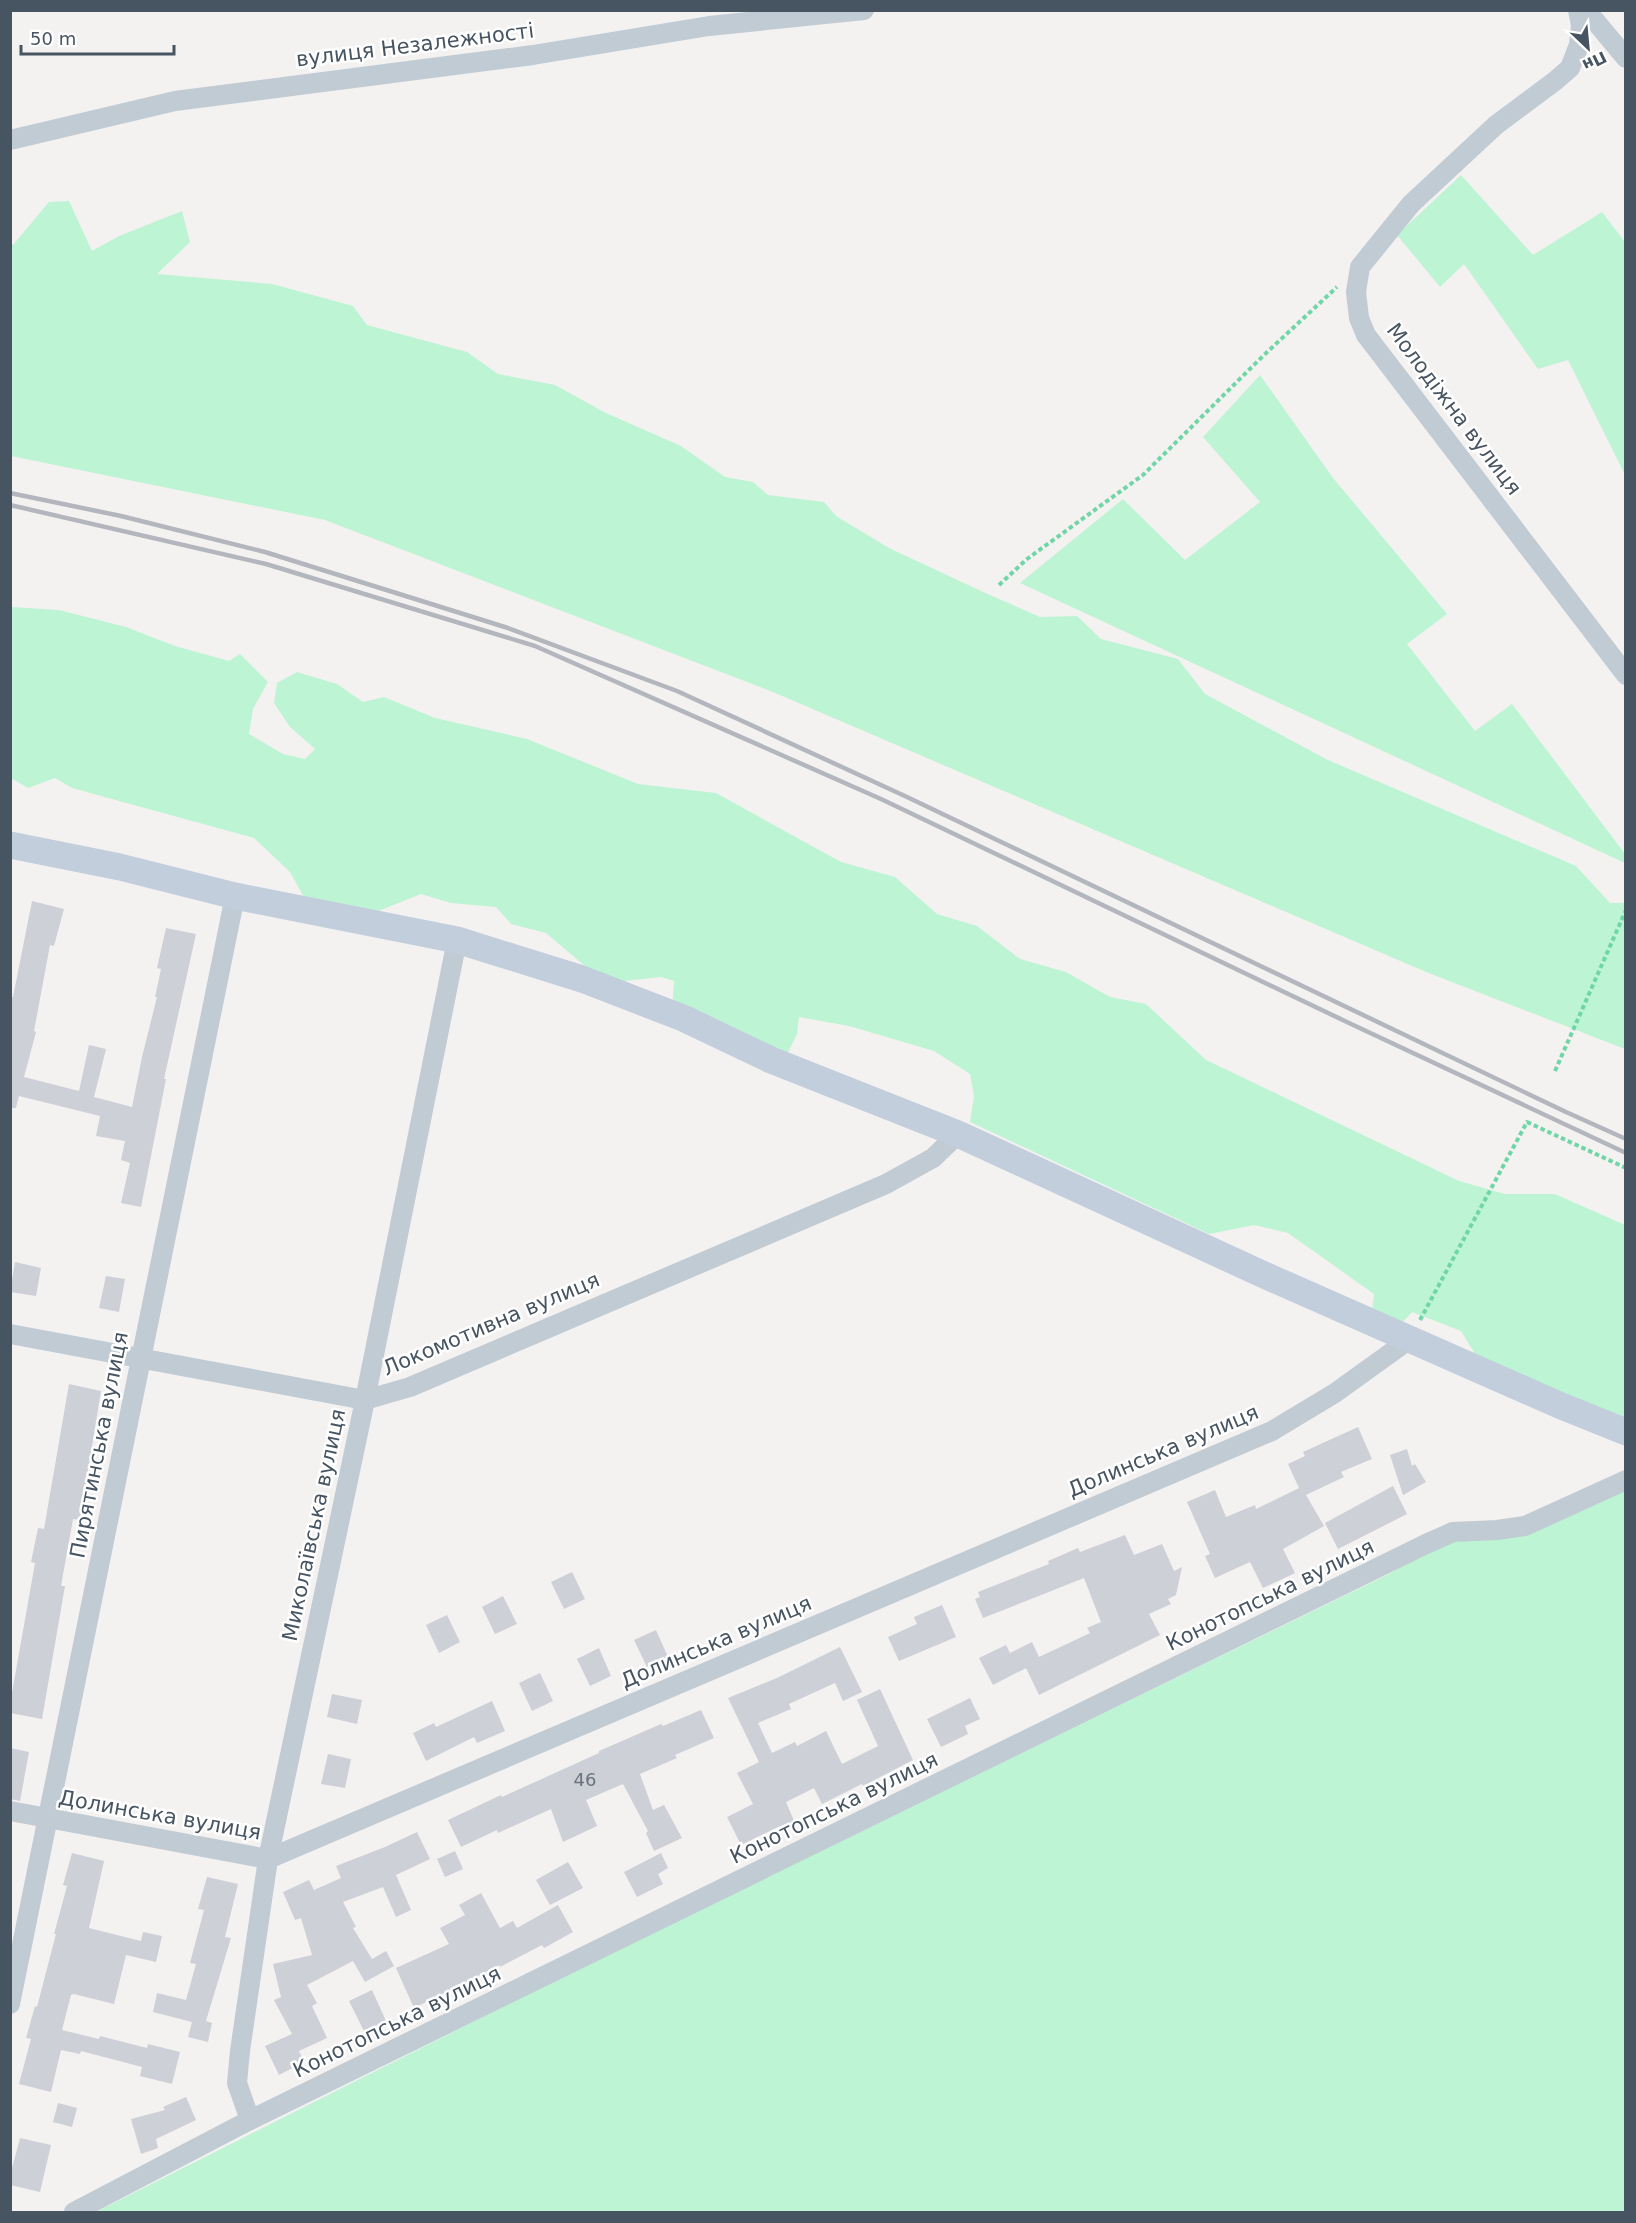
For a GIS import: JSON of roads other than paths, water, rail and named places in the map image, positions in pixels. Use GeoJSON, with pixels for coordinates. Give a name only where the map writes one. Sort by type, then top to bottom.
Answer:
{"type":"FeatureCollection","features":[{"type":"Feature","properties":{"kind":"street","name":"вулиця Незалежності"},"geometry":{"type":"LineString","coordinates":[[10,140],[175,101],[533,54],[709,26],[864,10]]}},
{"type":"Feature","properties":{"kind":"street","name":"Молодіжна вулиця"},"geometry":{"type":"LineString","coordinates":[[1578,10],[1581,25],[1579,45],[1570,68],[1496,125],[1411,204],[1360,267],[1356,292],[1359,318],[1366,335],[1626,675]]}},
{"type":"Feature","properties":{"kind":"street"},"geometry":{"type":"LineString","coordinates":[[1586,10],[1626,58]]}},
{"type":"Feature","properties":{"kind":"street"},"geometry":{"type":"LineString","coordinates":[[11,849],[120,867],[235,896],[457,940],[582,979],[683,1018],[771,1060],[958,1134],[1251,1269],[1626,1432]]}},
{"type":"Feature","properties":{"kind":"street","name":"Пирятинська вулиця"},"geometry":{"type":"LineString","coordinates":[[10,2004],[235,896]]}},
{"type":"Feature","properties":{"kind":"street","name":"Миколаївська вулиця"},"geometry":{"type":"LineString","coordinates":[[250,2120],[237,2083],[268,1859],[365,1400],[457,940]]}},
{"type":"Feature","properties":{"kind":"street","name":"Локомотивна вулиця"},"geometry":{"type":"LineString","coordinates":[[10,1334],[365,1400],[410,1387],[886,1184],[933,1158],[958,1134]]}},
{"type":"Feature","properties":{"kind":"street","name":"Долинська вулиця"},"geometry":{"type":"LineString","coordinates":[[10,1811],[268,1859],[1272,1431],[1335,1393],[1410,1339]]}},
{"type":"Feature","properties":{"kind":"street","name":"Конотопська вулиця"},"geometry":{"type":"LineString","coordinates":[[74,2212],[250,2120],[1426,1544],[1453,1532],[1525,1526],[1626,1480]]}},
{"type":"Feature","properties":{"kind":"railway"},"geometry":{"type":"LineString","coordinates":[[10,493],[121,516],[265,552],[508,628],[677,691],[907,797],[1626,1139]]}},
{"type":"Feature","properties":{"kind":"railway"},"geometry":{"type":"LineString","coordinates":[[10,505],[266,564],[535,646],[881,799],[1626,1153]]}}]}
